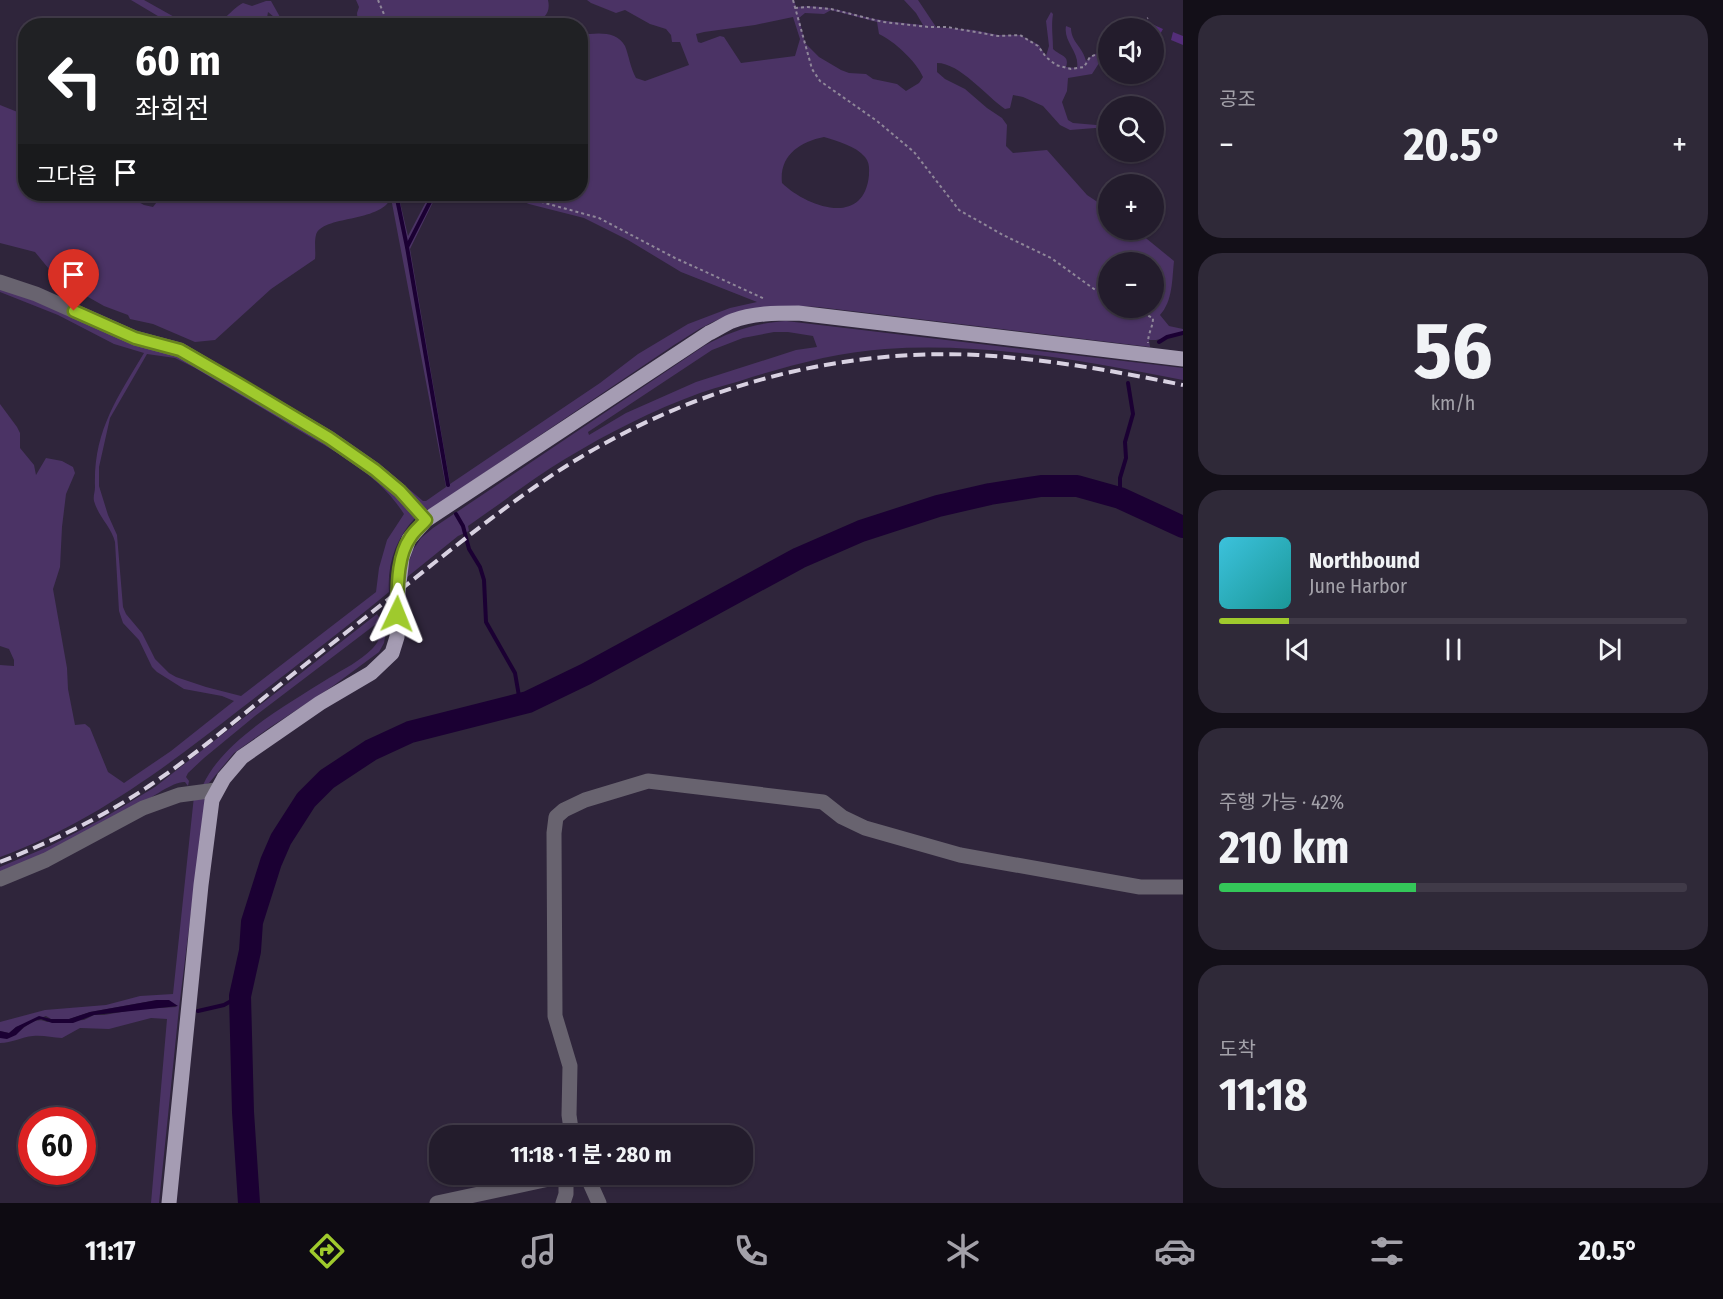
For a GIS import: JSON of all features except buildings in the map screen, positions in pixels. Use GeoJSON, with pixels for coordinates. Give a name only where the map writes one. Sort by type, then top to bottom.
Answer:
{"type":"FeatureCollection","features":[{"type":"Feature","properties":{"kind":"main road"},"geometry":{"type":"LineString","coordinates":[[168,1203],[212,800],[216,790],[242,756],[320,703],[371,672],[392,653],[397,637],[398,583],[402,558],[409,539],[426,520],[729,321],[761,315],[798,313],[1183,359]]}},
{"type":"Feature","properties":{"kind":"street"},"geometry":{"type":"LineString","coordinates":[[0,282],[36,294],[135,338],[180,350],[329,438],[375,470],[400,491],[426,520]]}},
{"type":"Feature","properties":{"kind":"street"},"geometry":{"type":"LineString","coordinates":[[570,1125],[570,1066],[555,1016],[554,833],[556,817],[564,810],[585,800],[648,781],[823,802],[842,817],[865,828],[960,855],[1140,887],[1183,887]]}},
{"type":"Feature","properties":{"kind":"street"},"geometry":{"type":"LineString","coordinates":[[0,879],[46,860],[153,804],[179,795],[216,790]]}},
{"type":"Feature","properties":{"kind":"street"},"geometry":{"type":"LineString","coordinates":[[437,1203],[522,1185]]}},
{"type":"Feature","properties":{"kind":"street"},"geometry":{"type":"LineString","coordinates":[[563,1203],[567,1185]]}},
{"type":"Feature","properties":{"kind":"street"},"geometry":{"type":"LineString","coordinates":[[591,1185],[600,1203]]}},
{"type":"Feature","properties":{"kind":"path"},"geometry":{"type":"LineString","coordinates":[[378,0],[385,18]]}},
{"type":"Feature","properties":{"kind":"path"},"geometry":{"type":"LineString","coordinates":[[793,0],[812,69],[820,81],[877,121],[914,152],[959,210],[1003,235],[1051,258],[1098,292]]}},
{"type":"Feature","properties":{"kind":"path"},"geometry":{"type":"LineString","coordinates":[[795,8],[831,9],[883,22],[957,28],[998,36],[1020,35],[1038,46],[1051,62],[1071,69],[1084,67],[1090,57],[1098,53]]}},
{"type":"Feature","properties":{"kind":"path"},"geometry":{"type":"LineString","coordinates":[[537,201],[599,218],[675,258],[765,299]]}},
{"type":"Feature","properties":{"kind":"path"},"geometry":{"type":"LineString","coordinates":[[1149,355],[1148,337],[1153,318]]}},
{"type":"Feature","properties":{"kind":"shaded area"},"geometry":{"type":"Polygon","coordinates":[[[131,0],[144,0],[176,18],[161,18],[131,0]]]}},
{"type":"Feature","properties":{"kind":"shaded area"},"geometry":{"type":"Polygon","coordinates":[[[356,0],[548,0],[549,5],[543,18],[357,18],[359,7],[356,0]]]}},
{"type":"Feature","properties":{"kind":"shaded area"},"geometry":{"type":"Polygon","coordinates":[[[587,0],[794,0],[796,7],[821,7],[876,19],[923,25],[904,0],[918,0],[936,27],[974,30],[998,35],[1020,35],[1039,45],[1046,56],[1049,46],[1046,21],[1051,12],[1053,14],[1053,49],[1067,60],[1066,67],[1077,68],[1076,57],[1067,37],[1066,26],[1071,28],[1073,37],[1086,61],[1098,53],[1098,65],[1092,74],[1068,78],[1067,91],[1062,102],[1068,120],[1073,123],[1098,125],[1098,128],[1070,130],[1060,125],[1043,106],[1023,97],[1013,95],[1010,108],[1005,109],[955,68],[937,63],[937,72],[945,79],[965,89],[1002,118],[1007,125],[1006,146],[1013,153],[1047,150],[1087,195],[1098,202],[1098,240],[1148,240],[1163,252],[1098,252],[1098,318],[1162,318],[1169,326],[1183,329],[1183,333],[1149,340],[1150,347],[818,307],[780,307],[739,313],[699,329],[429,510],[425,509],[335,435],[383,467],[423,501],[446,487],[392,201],[400,201],[408,236],[426,201],[434,201],[410,249],[450,484],[600,383],[638,354],[688,324],[730,308],[757,302],[681,272],[628,240],[584,218],[522,201],[588,201],[588,34],[605,34],[617,37],[625,46],[636,78],[645,81],[689,65],[680,42],[672,42],[671,35],[666,29],[650,24],[625,10],[616,13],[587,0]],[[831,10],[824,14],[805,13],[799,18],[805,43],[819,57],[841,70],[866,74],[873,79],[897,84],[906,91],[919,83],[923,77],[904,52],[879,34],[877,22],[831,10]],[[793,17],[696,34],[698,42],[701,43],[720,36],[724,37],[741,63],[795,56],[800,39],[793,17]],[[824,137],[806,142],[787,158],[782,173],[782,183],[793,192],[819,205],[833,208],[846,207],[857,202],[865,192],[869,166],[867,159],[861,153],[846,144],[824,137]]]}},
{"type":"Feature","properties":{"kind":"shaded area"},"geometry":{"type":"Polygon","coordinates":[[[271,1],[280,18],[275,18],[268,12],[267,18],[226,17],[243,3],[252,6],[271,1]]]}},
{"type":"Feature","properties":{"kind":"shaded area"},"geometry":{"type":"Polygon","coordinates":[[[0,105],[18,112],[18,201],[137,201],[153,207],[158,201],[389,201],[375,212],[329,224],[320,229],[315,238],[315,259],[271,289],[215,340],[195,342],[153,324],[130,319],[128,315],[104,306],[74,289],[49,269],[35,252],[0,243],[0,105]]]}},
{"type":"Feature","properties":{"kind":"shaded area"},"geometry":{"type":"Polygon","coordinates":[[[1164,253],[1174,261],[1170,297],[1164,309],[1164,253]]]}},
{"type":"Feature","properties":{"kind":"shaded area"},"geometry":{"type":"Polygon","coordinates":[[[0,286],[173,352],[378,476],[415,518],[403,534],[394,552],[389,592],[154,774],[64,829],[0,857],[0,665],[14,666],[14,660],[9,649],[0,646],[0,404],[17,427],[20,433],[20,448],[34,465],[36,475],[46,458],[62,461],[73,467],[75,473],[66,494],[60,567],[53,589],[75,725],[85,724],[90,728],[108,772],[124,783],[171,751],[234,701],[222,696],[184,689],[157,672],[152,667],[139,640],[123,623],[119,611],[115,542],[94,501],[95,467],[98,449],[109,416],[144,353],[114,344],[58,315],[0,292],[0,286]],[[147,354],[110,418],[99,467],[99,486],[117,535],[123,607],[142,633],[155,659],[176,677],[241,696],[376,592],[379,568],[387,540],[404,514],[381,486],[354,464],[175,358],[147,354]]]}},
{"type":"Feature","properties":{"kind":"shaded area"},"geometry":{"type":"Polygon","coordinates":[[[786,321],[1183,368],[1183,380],[1072,360],[960,348],[885,349],[801,363],[700,393],[648,414],[598,440],[540,475],[468,526],[469,531],[458,536],[406,578],[413,550],[421,538],[433,528],[704,346],[744,329],[786,321]],[[774,332],[743,338],[712,350],[588,432],[589,435],[626,413],[696,382],[796,350],[817,347],[813,336],[774,332]]]}},
{"type":"Feature","properties":{"kind":"shaded area"},"geometry":{"type":"Polygon","coordinates":[[[377,614],[382,622],[388,619],[384,643],[379,652],[234,753],[209,783],[203,785],[213,768],[241,738],[277,711],[352,665],[376,645],[381,629],[376,624],[255,716],[188,773],[186,777],[189,781],[188,786],[185,782],[180,782],[169,787],[107,823],[0,874],[0,867],[50,846],[102,819],[155,787],[377,614]]]}},
{"type":"Feature","properties":{"kind":"shaded area"},"geometry":{"type":"Polygon","coordinates":[[[194,796],[205,800],[179,1008],[159,1203],[151,1203],[167,1019],[151,1018],[109,1029],[80,1028],[62,1038],[33,1036],[0,1043],[0,1038],[7,1038],[35,1021],[84,1020],[94,1015],[177,1007],[164,1000],[157,1000],[90,1012],[69,1019],[51,1019],[46,1016],[16,1027],[9,1033],[0,1031],[0,1022],[45,1010],[106,1005],[140,996],[173,994],[194,796]]]}},
{"type":"Feature","properties":{"kind":"shaded area"},"geometry":{"type":"Polygon","coordinates":[[[157,1000],[169,1000],[178,1006],[94,1015],[73,1023],[52,1023],[41,1019],[24,1027],[16,1035],[7,1039],[0,1038],[0,1031],[9,1033],[39,1016],[69,1019],[90,1012],[157,1000]]]}},
{"type":"Feature","properties":{"kind":"waterway"},"geometry":{"type":"LineString","coordinates":[[397,201],[448,485]]}},
{"type":"Feature","properties":{"kind":"waterway"},"geometry":{"type":"LineString","coordinates":[[407,247],[430,201]]}},
{"type":"Feature","properties":{"kind":"waterway"},"geometry":{"type":"LineString","coordinates":[[1159,342],[1167,337],[1183,333]]}},
{"type":"Feature","properties":{"kind":"waterway"},"geometry":{"type":"LineString","coordinates":[[1120,498],[1120,478],[1126,458],[1125,442],[1133,414],[1128,383]]}},
{"type":"Feature","properties":{"kind":"waterway"},"geometry":{"type":"LineString","coordinates":[[249,1203],[243,1112],[240,996],[250,951],[252,922],[271,862],[281,839],[306,800],[327,779],[371,750],[410,732],[528,702],[586,674],[799,558],[861,531],[938,506],[990,494],[1041,486],[1077,486],[1120,498],[1183,527]]}},
{"type":"Feature","properties":{"kind":"waterway"},"geometry":{"type":"LineString","coordinates":[[456,514],[484,580],[486,622],[515,673],[519,696],[528,702]]}},
{"type":"Feature","properties":{"kind":"waterway"},"geometry":{"type":"LineString","coordinates":[[198,1011],[224,1005],[240,996]]}},
{"type":"Feature","properties":{"kind":"railway"},"geometry":{"type":"LineString","coordinates":[[0,862],[76,828],[149,786],[206,745],[524,494],[581,457],[673,410],[722,392],[822,365],[926,354],[1030,359],[1106,370],[1183,385]]}},
{"type":"Feature","properties":{"kind":"route"},"geometry":{"type":"LineString","coordinates":[[74,311],[135,338],[180,350],[329,438],[375,470],[400,491],[426,520],[409,539],[402,558],[397,614]]}}]}
